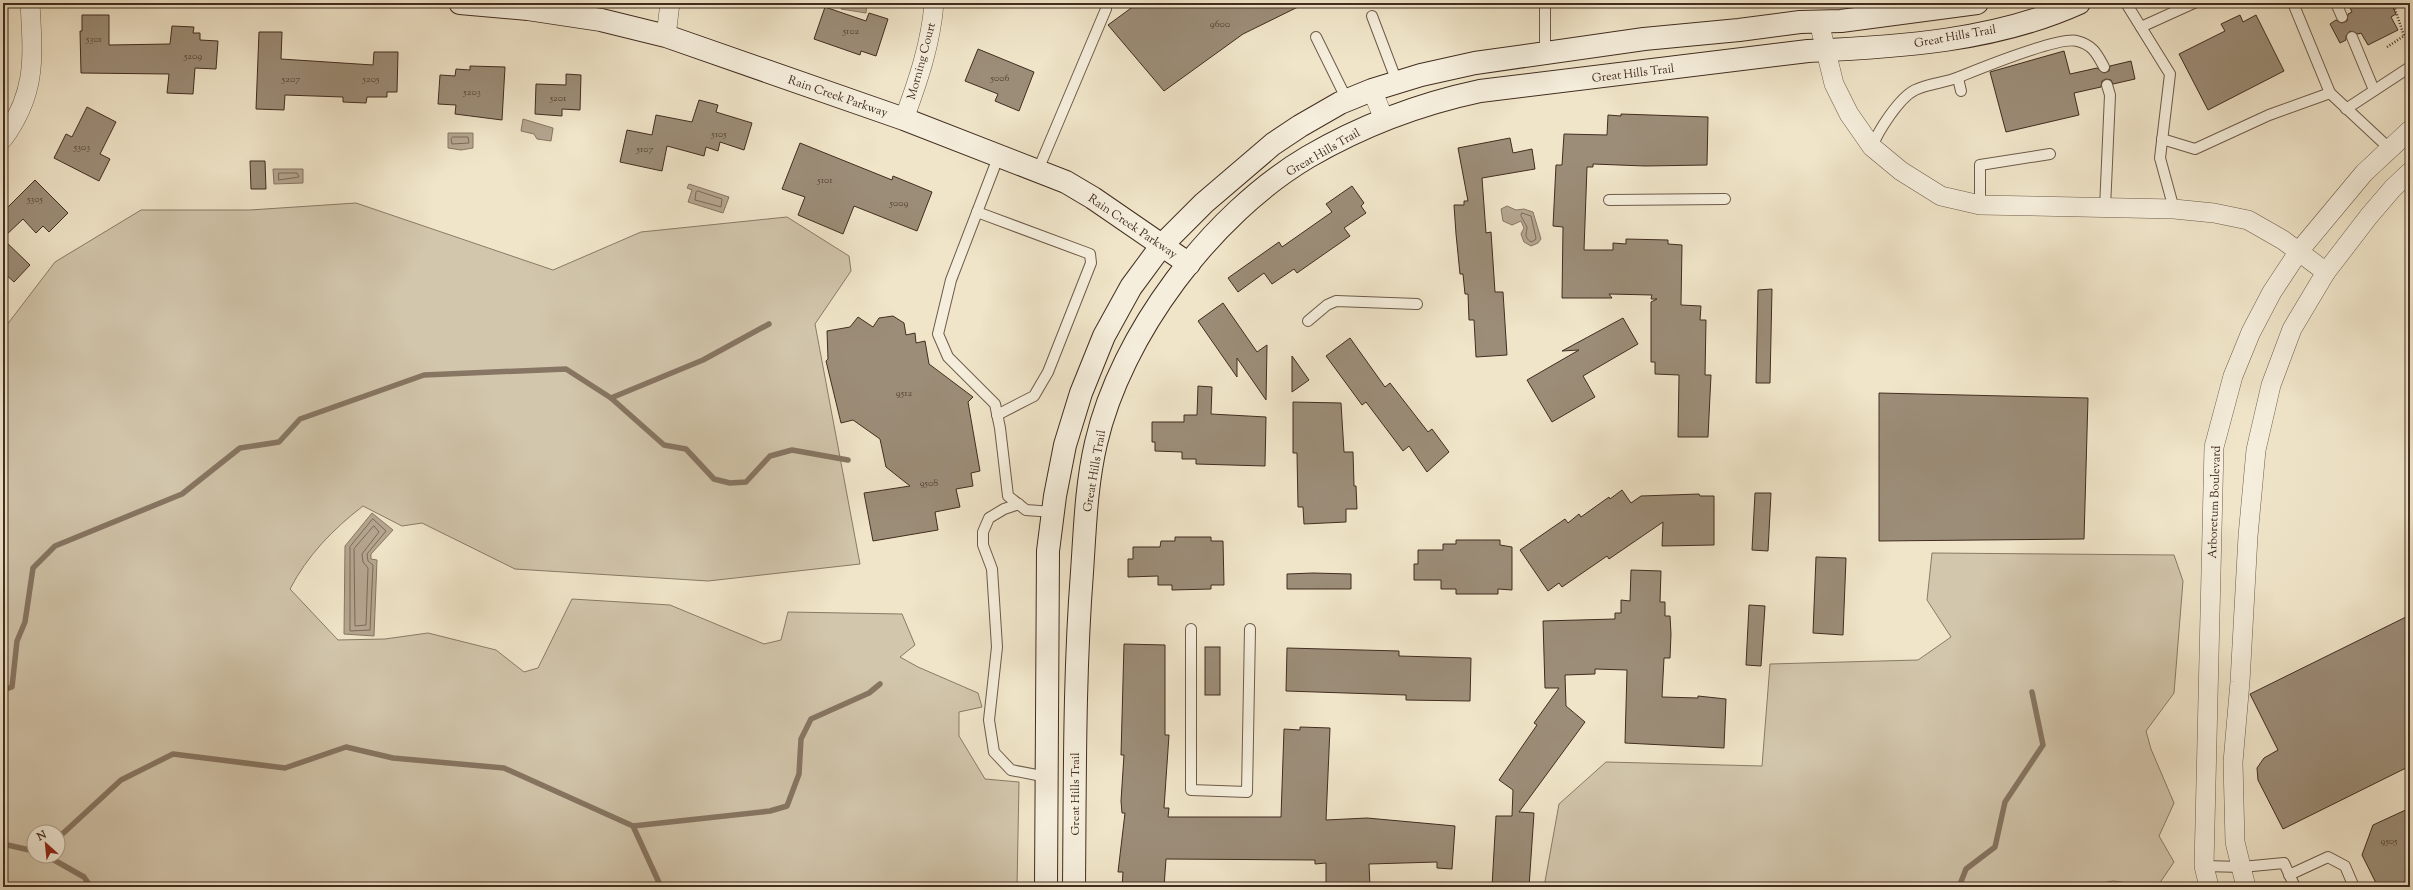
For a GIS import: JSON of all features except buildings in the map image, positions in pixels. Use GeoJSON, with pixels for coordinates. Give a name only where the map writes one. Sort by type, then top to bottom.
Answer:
{"type":"FeatureCollection","features":[{"type":"Feature","properties":{"kind":"street"},"geometry":{"type":"LineString","coordinates":[[3,139],[15,122],[28,93],[33,60],[30,3]]}},
{"type":"Feature","properties":{"kind":"street","name":"Rain Creek Parkway"},"geometry":{"type":"LineString","coordinates":[[460,3],[528,9],[601,20],[666,36],[904,118],[1066,182],[1093,198],[1189,264]]}},
{"type":"Feature","properties":{"kind":"street"},"geometry":{"type":"LineString","coordinates":[[666,36],[670,3]]}},
{"type":"Feature","properties":{"kind":"street","name":"Morning Court"},"geometry":{"type":"LineString","coordinates":[[904,118],[918,80],[933,20],[934,3]]}},
{"type":"Feature","properties":{"kind":"street"},"geometry":{"type":"LineString","coordinates":[[1046,887],[1048,551],[1064,445],[1080,393],[1104,336],[1131,287],[1162,245],[1215,192],[1273,144],[1347,100],[1397,82],[1475,63],[1545,53],[1800,22],[1819,22],[1912,13],[1977,3]]}},
{"type":"Feature","properties":{"kind":"street","name":"Great Hills Trail"},"geometry":{"type":"LineString","coordinates":[[1074,887],[1075,662],[1087,497],[1096,443],[1113,391],[1136,340],[1161,300],[1189,264],[1245,204],[1273,181],[1307,158],[1384,119],[1438,100],[1480,91],[1826,50],[1849,50],[1959,38],[2031,20],[2079,3]]}},
{"type":"Feature","properties":{"kind":"street"},"geometry":{"type":"LineString","coordinates":[[1819,22],[1834,84],[1848,114],[1872,148],[1901,171],[1941,196],[1980,205],[2174,209],[2214,213],[2248,220],[2299,251],[2326,272]]}},
{"type":"Feature","properties":{"kind":"street"},"geometry":{"type":"LineString","coordinates":[[1372,90],[1384,119]]}},
{"type":"Feature","properties":{"kind":"street","name":"Arboretum Boulevard"},"geometry":{"type":"LineString","coordinates":[[2209,887],[2204,866],[2214,447],[2233,376],[2251,332],[2272,292],[2299,251],[2333,208],[2410,130]]}},
{"type":"Feature","properties":{"kind":"street"},"geometry":{"type":"LineString","coordinates":[[2246,887],[2235,842],[2233,762],[2240,682],[2248,536],[2256,450],[2271,385],[2292,329],[2326,272],[2369,216],[2410,172]]}},
{"type":"Feature","properties":{"kind":"lane"},"geometry":{"type":"LineString","coordinates":[[1038,170],[1106,10],[1106,3]]}},
{"type":"Feature","properties":{"kind":"lane"},"geometry":{"type":"LineString","coordinates":[[1545,3],[1545,53]]}},
{"type":"Feature","properties":{"kind":"lane"},"geometry":{"type":"LineString","coordinates":[[2126,3],[2170,74],[2160,158],[2174,209]]}},
{"type":"Feature","properties":{"kind":"lane"},"geometry":{"type":"LineString","coordinates":[[2141,27],[2194,3]]}},
{"type":"Feature","properties":{"kind":"lane"},"geometry":{"type":"LineString","coordinates":[[2293,3],[2330,93],[2390,149]]}},
{"type":"Feature","properties":{"kind":"lane"},"geometry":{"type":"LineString","coordinates":[[2336,3],[2342,17]]}},
{"type":"Feature","properties":{"kind":"lane"},"geometry":{"type":"LineString","coordinates":[[1372,16],[1397,82]]}},
{"type":"Feature","properties":{"kind":"lane"},"geometry":{"type":"LineString","coordinates":[[1316,37],[1347,100]]}},
{"type":"Feature","properties":{"kind":"lane"},"geometry":{"type":"LineString","coordinates":[[2352,37],[2374,90]]}},
{"type":"Feature","properties":{"kind":"lane"},"geometry":{"type":"LineString","coordinates":[[1872,148],[1876,136],[1914,90],[1958,78],[1973,70],[2057,43],[2076,40],[2093,47],[2104,67]]}},
{"type":"Feature","properties":{"kind":"lane"},"geometry":{"type":"LineString","coordinates":[[2346,109],[2410,67]]}},
{"type":"Feature","properties":{"kind":"lane"},"geometry":{"type":"LineString","coordinates":[[1958,78],[1961,92]]}},
{"type":"Feature","properties":{"kind":"lane"},"geometry":{"type":"LineString","coordinates":[[2105,208],[2110,95],[2107,85]]}},
{"type":"Feature","properties":{"kind":"lane"},"geometry":{"type":"LineString","coordinates":[[2162,139],[2195,150],[2268,115],[2330,93]]}},
{"type":"Feature","properties":{"kind":"lane"},"geometry":{"type":"LineString","coordinates":[[1980,205],[1980,165],[2050,154]]}},
{"type":"Feature","properties":{"kind":"lane"},"geometry":{"type":"LineString","coordinates":[[999,155],[951,280],[938,334],[948,357],[995,404],[1008,496],[1026,510],[1053,512]]}},
{"type":"Feature","properties":{"kind":"lane"},"geometry":{"type":"LineString","coordinates":[[1609,200],[1725,199]]}},
{"type":"Feature","properties":{"kind":"lane"},"geometry":{"type":"LineString","coordinates":[[977,212],[1090,254],[1091,262],[1048,372],[1034,396],[997,415]]}},
{"type":"Feature","properties":{"kind":"lane"},"geometry":{"type":"LineString","coordinates":[[1308,321],[1327,305],[1336,302],[1417,304]]}},
{"type":"Feature","properties":{"kind":"lane"},"geometry":{"type":"LineString","coordinates":[[1019,504],[1004,509],[989,518],[983,532],[983,545],[992,569],[997,647],[989,720],[994,752],[1010,770],[1047,777]]}},
{"type":"Feature","properties":{"kind":"lane"},"geometry":{"type":"LineString","coordinates":[[1191,629],[1191,790],[1247,792],[1250,629]]}},
{"type":"Feature","properties":{"kind":"lane"},"geometry":{"type":"LineString","coordinates":[[2289,875],[2328,857],[2345,866],[2354,887]]}},
{"type":"Feature","properties":{"kind":"lane"},"geometry":{"type":"LineString","coordinates":[[2204,866],[2242,868],[2284,863],[2295,887]]}},
{"type":"Feature","properties":{"kind":"path"},"geometry":{"type":"LineString","coordinates":[[2393,3],[2404,36]]}},
{"type":"Feature","properties":{"kind":"path"},"geometry":{"type":"LineString","coordinates":[[2387,47],[2410,32]]}},
{"type":"Feature","properties":{"kind":"shaded area"},"geometry":{"type":"Polygon","coordinates":[[[356,203],[553,270],[641,232],[787,217],[849,256],[851,271],[815,324],[860,564],[708,581],[515,569],[422,523],[402,526],[363,506],[341,524],[313,554],[304,565],[290,589],[338,640],[385,639],[428,633],[496,650],[524,672],[538,668],[572,599],[670,605],[764,644],[781,640],[788,612],[902,614],[915,645],[900,657],[918,667],[978,693],[982,707],[959,712],[959,736],[985,779],[1019,782],[1017,887],[3,887],[3,330],[55,262],[141,210],[250,210],[356,203]]]}},
{"type":"Feature","properties":{"kind":"shaded area"},"geometry":{"type":"Polygon","coordinates":[[[1932,553],[2174,555],[2183,581],[2174,693],[2146,731],[2151,749],[2174,803],[2159,836],[2174,862],[2157,887],[2113,881],[2081,887],[1544,887],[1559,804],[1606,762],[1762,766],[1770,664],[1918,660],[1951,637],[1927,600],[1932,553]]]}},
{"type":"Feature","properties":{"kind":"water"},"geometry":{"type":"Polygon","coordinates":[[[842,3],[867,3],[866,13],[841,9],[842,3]]]}},
{"type":"Feature","properties":{"kind":"water"},"geometry":{"type":"Polygon","coordinates":[[[523,119],[553,128],[551,141],[537,139],[534,134],[521,131],[523,119]]]}},
{"type":"Feature","properties":{"kind":"water"},"geometry":{"type":"Polygon","coordinates":[[[448,133],[473,133],[473,148],[461,150],[448,148],[448,133]]]}},
{"type":"Feature","properties":{"kind":"water"},"geometry":{"type":"Polygon","coordinates":[[[273,169],[303,169],[303,183],[274,184],[273,169]]]}},
{"type":"Feature","properties":{"kind":"water"},"geometry":{"type":"Polygon","coordinates":[[[689,184],[729,197],[723,213],[688,202],[692,190],[687,188],[689,184]]]}},
{"type":"Feature","properties":{"kind":"water"},"geometry":{"type":"Polygon","coordinates":[[[1507,206],[1516,210],[1524,209],[1533,212],[1541,239],[1538,243],[1531,246],[1524,242],[1521,234],[1524,228],[1521,221],[1512,225],[1503,221],[1501,209],[1507,206]]]}},
{"type":"Feature","properties":{"kind":"water"},"geometry":{"type":"Polygon","coordinates":[[[372,513],[393,530],[371,554],[371,559],[377,560],[374,636],[344,634],[345,546],[372,513]]]}},
{"type":"Feature","properties":{"kind":"waterway"},"geometry":{"type":"LineString","coordinates":[[611,398],[703,360],[769,324]]}},
{"type":"Feature","properties":{"kind":"waterway"},"geometry":{"type":"LineString","coordinates":[[3,690],[12,687],[17,641],[25,622],[33,568],[55,546],[182,494],[240,448],[279,442],[300,419],[424,375],[566,369],[611,398],[664,445],[686,449],[714,479],[730,483],[746,482],[770,456],[792,450],[848,460]]}},
{"type":"Feature","properties":{"kind":"waterway"},"geometry":{"type":"LineString","coordinates":[[66,831],[121,780],[173,754],[285,768],[346,747],[393,758],[504,768],[633,826],[770,811],[787,806],[799,774],[801,739],[811,719],[869,693],[880,684]]}},
{"type":"Feature","properties":{"kind":"waterway"},"geometry":{"type":"LineString","coordinates":[[1959,887],[1966,869],[1995,847],[2005,802],[2043,745],[2032,692]]}},
{"type":"Feature","properties":{"kind":"waterway"},"geometry":{"type":"LineString","coordinates":[[633,826],[661,887]]}},
{"type":"Feature","properties":{"kind":"waterway"},"geometry":{"type":"LineString","coordinates":[[3,844],[26,849]]}},
{"type":"Feature","properties":{"kind":"waterway"},"geometry":{"type":"LineString","coordinates":[[61,864],[84,877],[91,887]]}}]}
